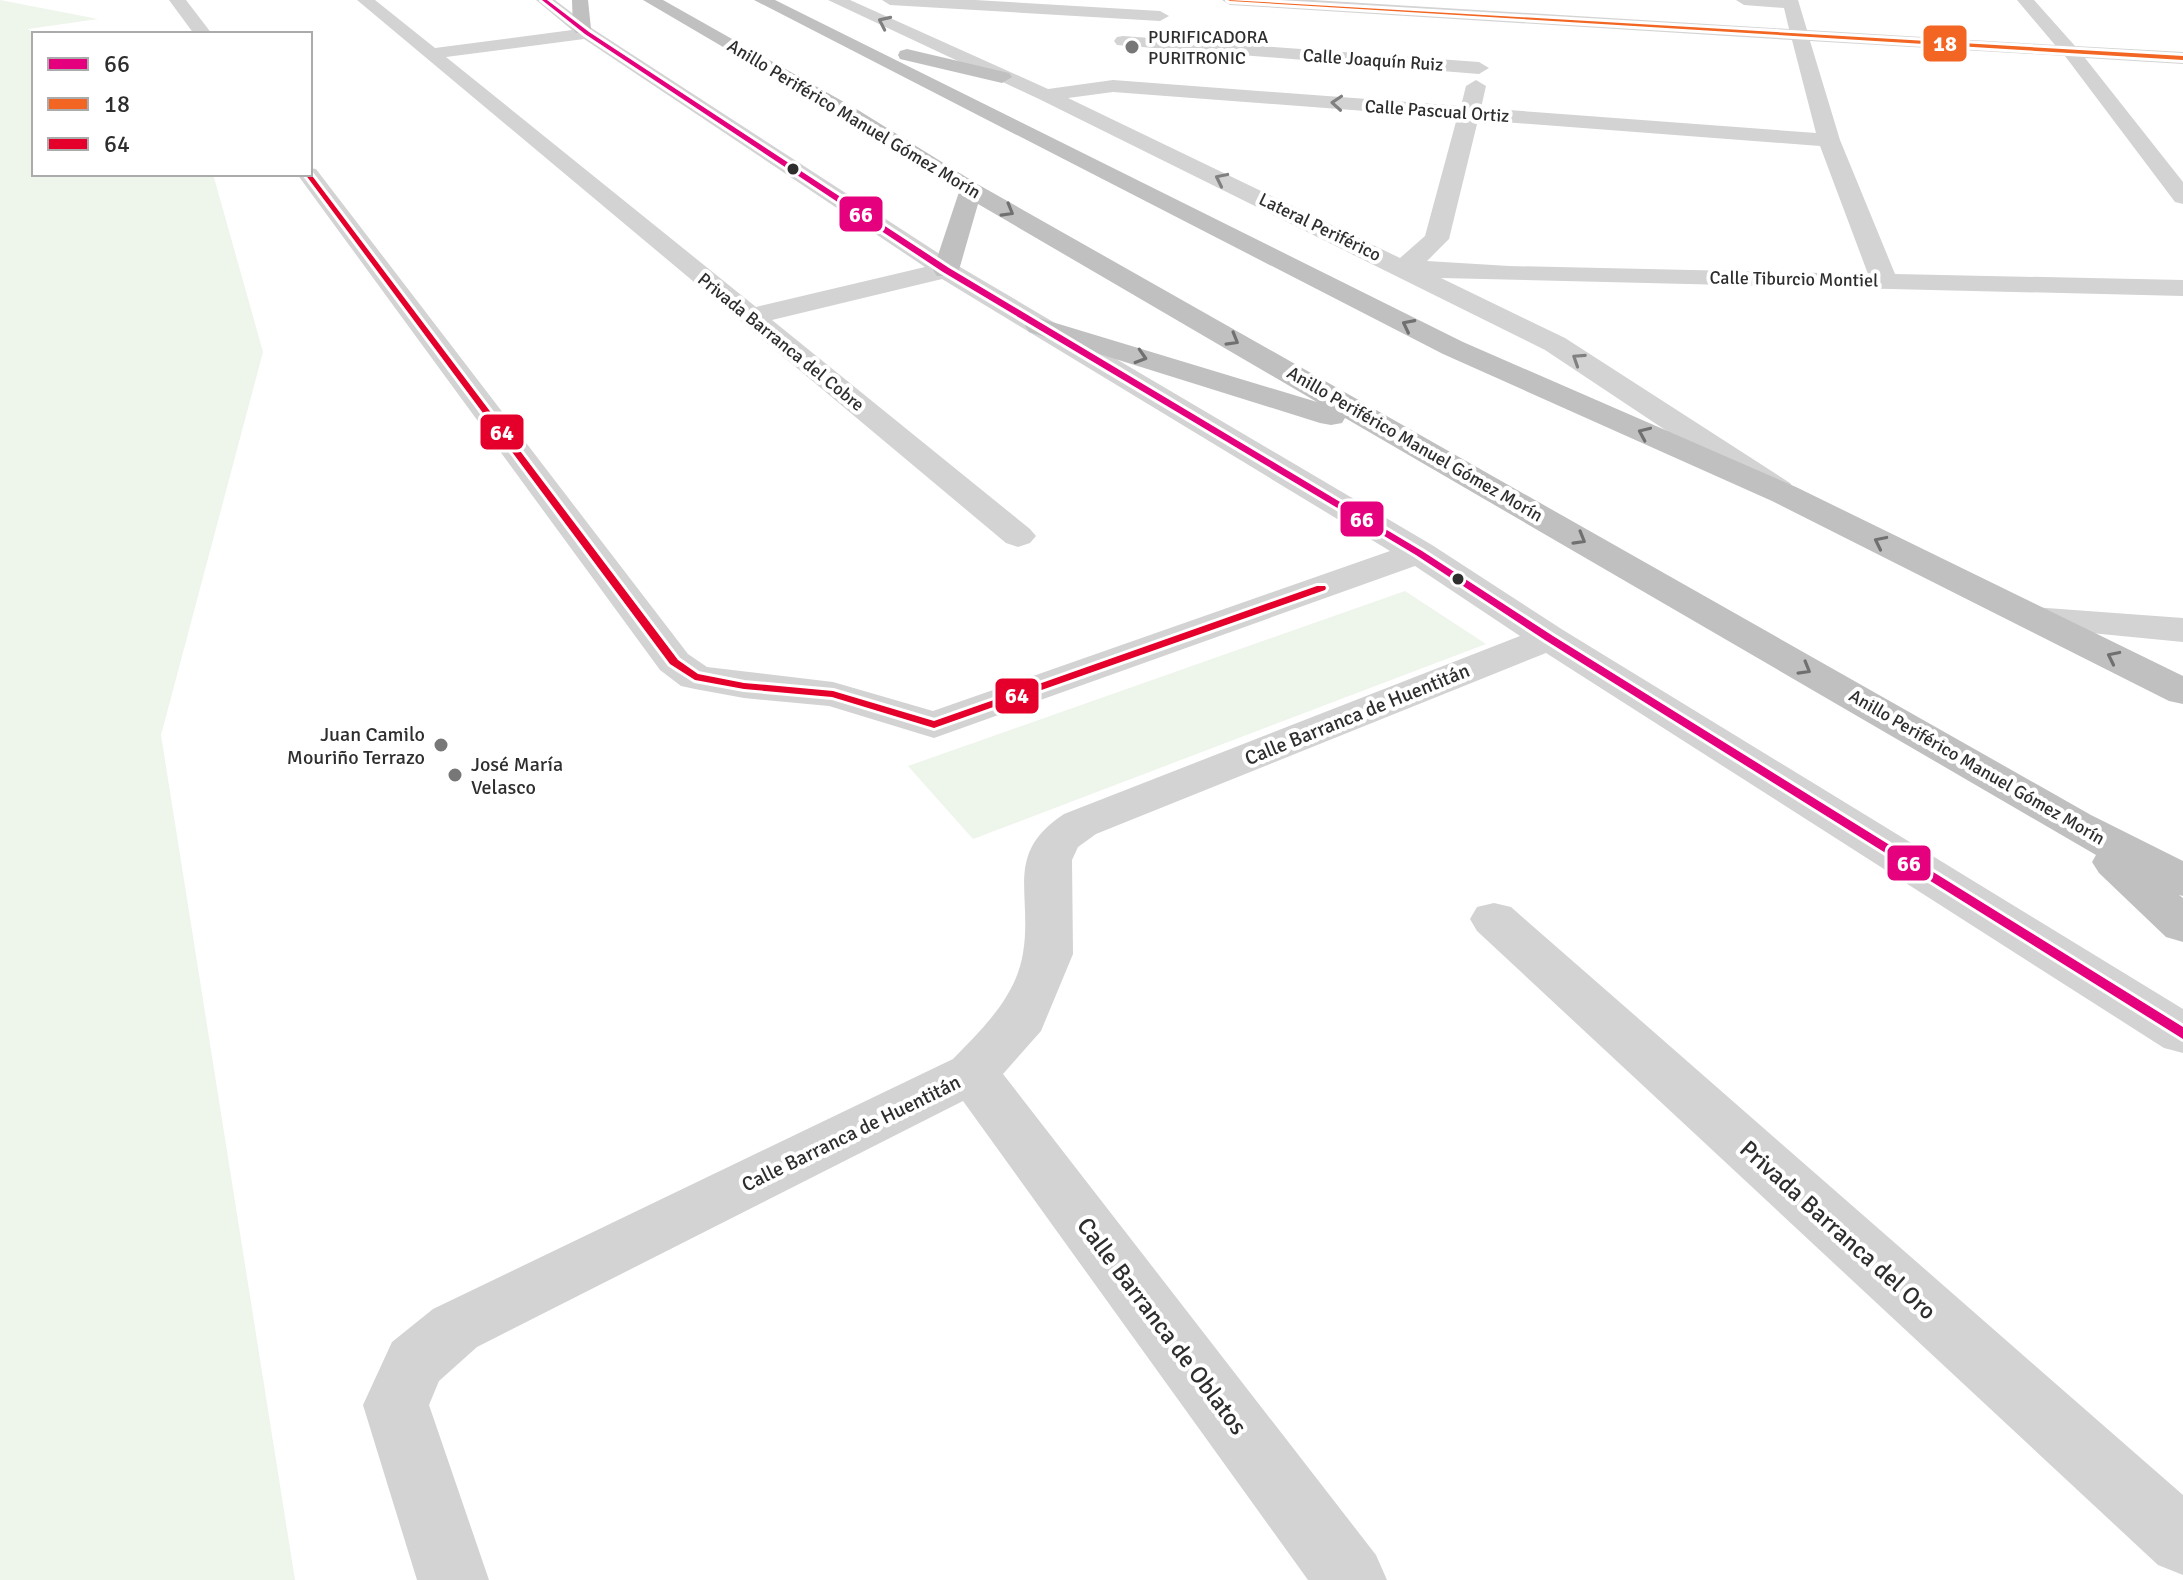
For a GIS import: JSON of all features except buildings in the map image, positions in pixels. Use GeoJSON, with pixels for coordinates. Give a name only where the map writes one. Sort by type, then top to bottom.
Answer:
{"type":"FeatureCollection","features":[{"type":"Feature","properties":{"kind":"highway","name":"Anillo Periférico Manuel Gómez Morín"},"geometry":{"type":"LineString","coordinates":[[651,0],[851,114],[971,190],[2075,825],[2183,880]]}},
{"type":"Feature","properties":{"kind":"highway"},"geometry":{"type":"LineString","coordinates":[[762,0],[1453,348],[1784,494],[2183,692]]}},
{"type":"Feature","properties":{"kind":"highway"},"geometry":{"type":"LineString","coordinates":[[836,38],[1002,77]]}},
{"type":"Feature","properties":{"kind":"highway"},"geometry":{"type":"LineString","coordinates":[[946,270],[971,190]]}},
{"type":"Feature","properties":{"kind":"highway"},"geometry":{"type":"LineString","coordinates":[[1039,326],[1408,440]]}},
{"type":"Feature","properties":{"kind":"highway"},"geometry":{"type":"LineString","coordinates":[[2075,825],[2183,892]]}},
{"type":"Feature","properties":{"kind":"highway"},"geometry":{"type":"LineString","coordinates":[[2075,825],[2183,925]]}},
{"type":"Feature","properties":{"kind":"street"},"geometry":{"type":"LineString","coordinates":[[177,0],[201,32]]}},
{"type":"Feature","properties":{"kind":"street","name":"Privada Barranca del Cobre"},"geometry":{"type":"LineString","coordinates":[[365,0],[1018,536]]}},
{"type":"Feature","properties":{"kind":"street"},"geometry":{"type":"LineString","coordinates":[[544,0],[583,21],[946,270],[1419,553],[1549,638],[2183,1034]]}},
{"type":"Feature","properties":{"kind":"street","name":"Lateral Periférico"},"geometry":{"type":"LineString","coordinates":[[836,0],[1046,95],[1555,344],[1784,494]]}},
{"type":"Feature","properties":{"kind":"street","name":"Calle Joaquín Ruiz"},"geometry":{"type":"LineString","coordinates":[[890,0],[1165,12],[1116,46],[1479,68]]}},
{"type":"Feature","properties":{"kind":"street"},"geometry":{"type":"LineString","coordinates":[[1230,0],[1499,9],[1801,35],[2183,58]]}},
{"type":"Feature","properties":{"kind":"street"},"geometry":{"type":"LineString","coordinates":[[1744,0],[1791,1],[1829,140],[1884,280]]}},
{"type":"Feature","properties":{"kind":"street"},"geometry":{"type":"LineString","coordinates":[[2025,0],[2070,51],[2183,197]]}},
{"type":"Feature","properties":{"kind":"street"},"geometry":{"type":"LineString","coordinates":[[1405,268],[1437,239],[1479,68],[1499,9]]}},
{"type":"Feature","properties":{"kind":"street"},"geometry":{"type":"LineString","coordinates":[[431,54],[583,21]]}},
{"type":"Feature","properties":{"kind":"street"},"geometry":{"type":"LineString","coordinates":[[1046,95],[1084,68]]}},
{"type":"Feature","properties":{"kind":"street","name":"Calle Pascual Ortiz"},"geometry":{"type":"LineString","coordinates":[[1046,95],[1113,86],[1829,140]]}},
{"type":"Feature","properties":{"kind":"street"},"geometry":{"type":"LineString","coordinates":[[310,176],[674,662],[695,677],[744,686],[833,694],[934,725],[1419,553]]}},
{"type":"Feature","properties":{"kind":"street","name":"Calle Tiburcio Montiel"},"geometry":{"type":"LineString","coordinates":[[1405,268],[1509,274],[2183,288]]}},
{"type":"Feature","properties":{"kind":"street"},"geometry":{"type":"LineString","coordinates":[[750,317],[946,270]]}},
{"type":"Feature","properties":{"kind":"street"},"geometry":{"type":"LineString","coordinates":[[2033,618],[2183,630]]}},
{"type":"Feature","properties":{"kind":"street","name":"Calle Barranca de Huentitán"},"geometry":{"type":"LineString","coordinates":[[453,1580],[396,1405],[415,1362],[455,1328],[972,1073],[1023,1018],[1048,954],[1049,860],[1058,839],[1080,824],[1549,638]]}},
{"type":"Feature","properties":{"kind":"street","name":"Privada Barranca del Oro"},"geometry":{"type":"LineString","coordinates":[[1494,919],[2183,1541]]}},
{"type":"Feature","properties":{"kind":"street","name":"Calle Barranca de Oblatos"},"geometry":{"type":"LineString","coordinates":[[972,1073],[1351,1580]]}},
{"type":"Feature","properties":{"kind":"shaded area"},"geometry":{"type":"Polygon","coordinates":[[[0,0],[98,19],[28,29],[32,32],[32,176],[214,176],[263,352],[161,735],[295,1580],[0,1580],[0,0]]]}},
{"type":"Feature","properties":{"kind":"shaded area"},"geometry":{"type":"Polygon","coordinates":[[[1405,591],[1486,644],[973,839],[908,766],[1405,591]]]}},
{"type":"Feature","properties":{"kind":"transit line","name":"66"},"geometry":{"type":"LineString","coordinates":[[544,0],[587,33],[946,270],[1419,553],[1549,638],[2183,1034]]}},
{"type":"Feature","properties":{"kind":"transit line","name":"18"},"geometry":{"type":"LineString","coordinates":[[1230,0],[2183,58]]}},
{"type":"Feature","properties":{"kind":"transit line","name":"64"},"geometry":{"type":"LineString","coordinates":[[310,176],[674,662],[695,677],[744,686],[833,694],[934,725],[1321,588]]}},
{"type":"Feature","properties":{"kind":"place","name":"PURIFICADORA PURITRONIC"},"geometry":{"type":"Point","coordinates":[1132,47]}},
{"type":"Feature","properties":{"kind":"place","name":"Juan Camilo Mouriño Terrazo"},"geometry":{"type":"Point","coordinates":[441,745]}},
{"type":"Feature","properties":{"kind":"place","name":"José María Velasco"},"geometry":{"type":"Point","coordinates":[455,775]}}]}
